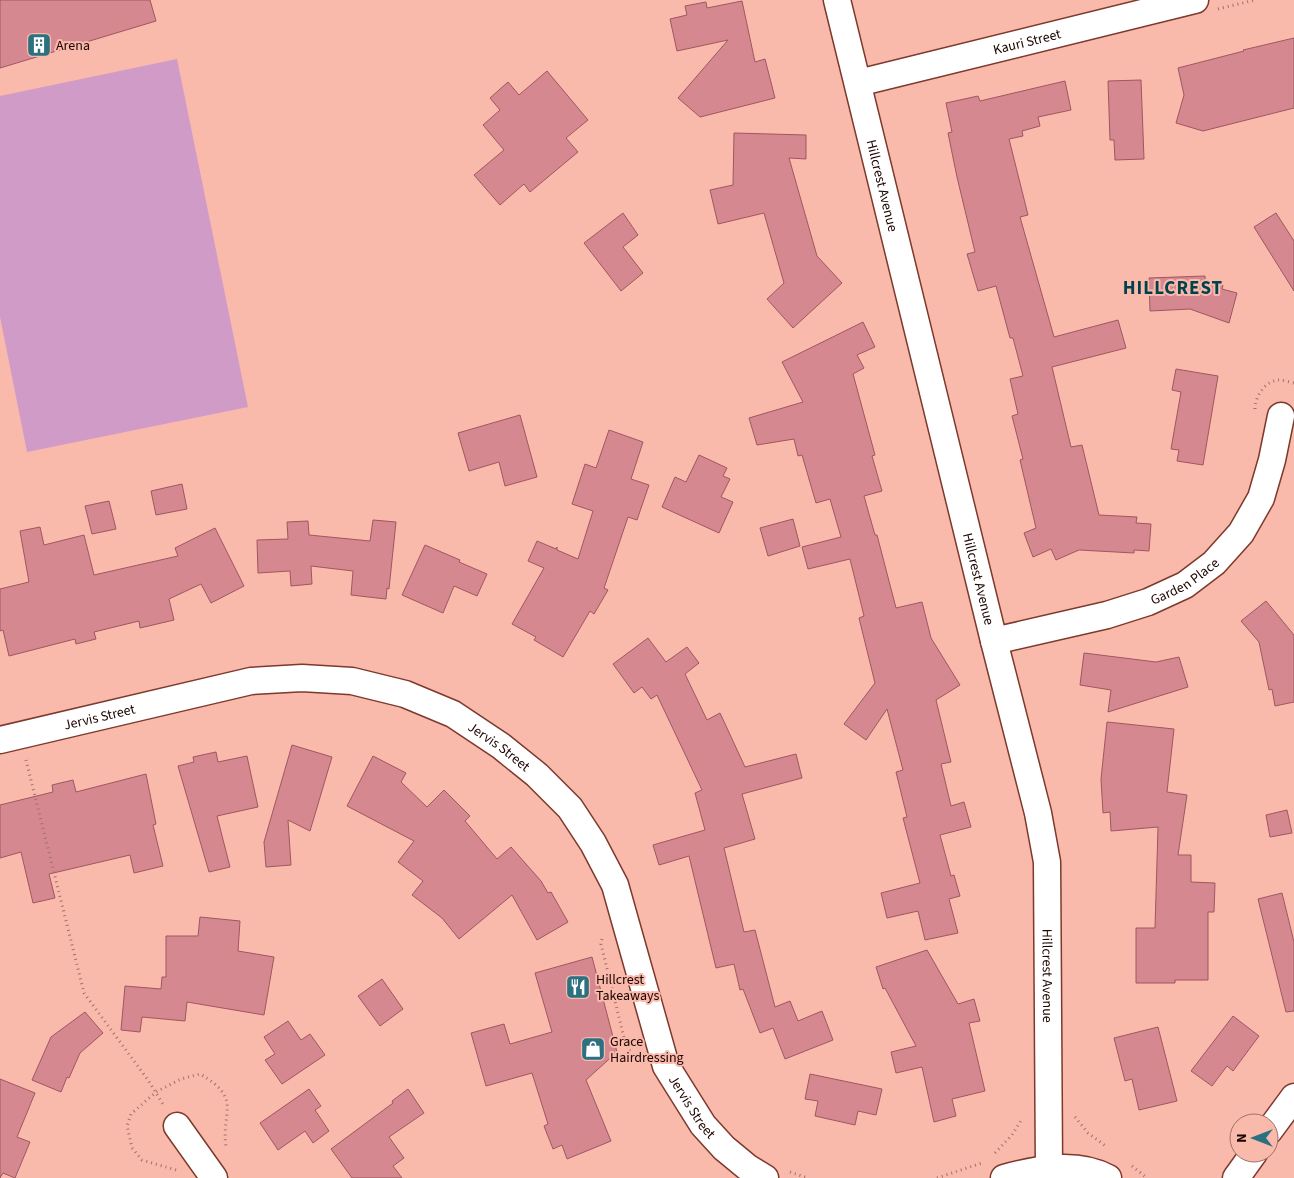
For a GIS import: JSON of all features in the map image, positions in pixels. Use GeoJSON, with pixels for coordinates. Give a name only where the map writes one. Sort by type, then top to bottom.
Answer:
{"type":"FeatureCollection","features":[{"type":"Feature","properties":{"kind":"street","name":"Hillcrest Avenue"},"geometry":{"type":"LineString","coordinates":[[837,0],[994,641],[1036,804],[1047,862],[1049,1168]]}},
{"type":"Feature","properties":{"kind":"street","name":"Kauri Street"},"geometry":{"type":"LineString","coordinates":[[858,83],[1195,0]]}},
{"type":"Feature","properties":{"kind":"street","name":"Garden Place"},"geometry":{"type":"LineString","coordinates":[[994,641],[1107,614],[1148,602],[1185,585],[1214,563],[1241,533],[1261,498],[1272,460],[1281,416]]}},
{"type":"Feature","properties":{"kind":"street","name":"Jervis Street"},"geometry":{"type":"LineString","coordinates":[[10,737],[251,681],[302,678],[352,681],[405,694],[452,714],[509,752],[537,775],[570,808],[593,844],[615,885],[666,1066],[703,1125],[739,1161],[775,1174]]}},
{"type":"Feature","properties":{"kind":"street"},"geometry":{"type":"LineString","coordinates":[[1279,1118],[1294,1097]]}},
{"type":"Feature","properties":{"kind":"street"},"geometry":{"type":"LineString","coordinates":[[177,1126],[214,1178]]}},
{"type":"Feature","properties":{"kind":"street"},"geometry":{"type":"LineString","coordinates":[[1236,1178],[1247,1163]]}},
{"type":"Feature","properties":{"kind":"street"},"geometry":{"type":"LineString","coordinates":[[1004,1178],[1049,1168],[1081,1170],[1102,1175],[1116,1170]]}},
{"type":"Feature","properties":{"kind":"path"},"geometry":{"type":"LineString","coordinates":[[1254,416],[1255,403],[1263,387],[1278,380],[1294,383]]}},
{"type":"Feature","properties":{"kind":"path"},"geometry":{"type":"LineString","coordinates":[[10,737],[84,993],[156,1092],[177,1126]]}},
{"type":"Feature","properties":{"kind":"path"},"geometry":{"type":"LineString","coordinates":[[603,933],[601,944],[625,1042],[641,1067]]}},
{"type":"Feature","properties":{"kind":"path"},"geometry":{"type":"LineString","coordinates":[[178,1171],[142,1160],[132,1148],[127,1126],[131,1114],[156,1092],[181,1079],[200,1074],[216,1083],[227,1098],[228,1114],[224,1135],[226,1150]]}},
{"type":"Feature","properties":{"kind":"path"},"geometry":{"type":"LineString","coordinates":[[990,1157],[1012,1136],[1025,1112]]}},
{"type":"Feature","properties":{"kind":"path"},"geometry":{"type":"LineString","coordinates":[[1073,1113],[1088,1133],[1110,1150]]}},
{"type":"Feature","properties":{"kind":"path"},"geometry":{"type":"LineString","coordinates":[[937,1178],[983,1163]]}},
{"type":"Feature","properties":{"kind":"path"},"geometry":{"type":"LineString","coordinates":[[1116,1170],[1147,1178]]}},
{"type":"Feature","properties":{"kind":"path"},"geometry":{"type":"LineString","coordinates":[[775,1174],[808,1178]]}},
{"type":"Feature","properties":{"kind":"shaded area"},"geometry":{"type":"Polygon","coordinates":[[[177,59],[248,407],[27,452],[0,317],[0,96],[177,59]]]}},
{"type":"Feature","properties":{"kind":"building","name":"Arena"},"geometry":{"type":"Polygon","coordinates":[[[0,0],[150,0],[156,21],[0,68],[0,0]]]}},
{"type":"Feature","properties":{"kind":"building"},"geometry":{"type":"Polygon","coordinates":[[[742,1],[755,62],[765,59],[775,98],[700,117],[678,98],[728,40],[677,51],[670,19],[687,15],[685,6],[706,2],[707,8],[742,1]]]}},
{"type":"Feature","properties":{"kind":"building"},"geometry":{"type":"Polygon","coordinates":[[[1294,38],[1294,108],[1203,131],[1176,123],[1184,95],[1178,68],[1294,38]]]}},
{"type":"Feature","properties":{"kind":"building"},"geometry":{"type":"Polygon","coordinates":[[[547,71],[588,120],[566,138],[578,152],[530,192],[524,184],[500,205],[474,175],[504,150],[483,125],[500,110],[490,98],[508,82],[519,95],[547,71]]]}},
{"type":"Feature","properties":{"kind":"building"},"geometry":{"type":"Polygon","coordinates":[[[1141,80],[1144,159],[1115,160],[1114,140],[1110,140],[1108,81],[1141,80]]]}},
{"type":"Feature","properties":{"kind":"building"},"geometry":{"type":"Polygon","coordinates":[[[1065,81],[1071,110],[1038,117],[1040,126],[1022,131],[1023,136],[1009,139],[1028,215],[1020,217],[1054,337],[1118,320],[1126,348],[1052,367],[1071,447],[1082,445],[1099,515],[1137,517],[1136,523],[1151,524],[1149,551],[1134,550],[1134,553],[1079,550],[1056,560],[1051,549],[1033,557],[1024,533],[1036,528],[1020,460],[1023,459],[1012,416],[1018,414],[1010,379],[1023,376],[1013,338],[1010,338],[996,286],[978,291],[967,254],[975,252],[948,133],[952,132],[946,103],[978,96],[980,101],[1065,81]]]}},
{"type":"Feature","properties":{"kind":"building"},"geometry":{"type":"Polygon","coordinates":[[[734,133],[806,135],[806,159],[789,158],[817,256],[842,283],[793,328],[767,299],[784,283],[764,213],[718,224],[710,190],[733,185],[734,133]]]}},
{"type":"Feature","properties":{"kind":"building"},"geometry":{"type":"Polygon","coordinates":[[[623,213],[638,235],[623,247],[643,273],[621,291],[584,243],[623,213]]]}},
{"type":"Feature","properties":{"kind":"building"},"geometry":{"type":"Polygon","coordinates":[[[1276,213],[1294,241],[1294,291],[1254,227],[1276,213]]]}},
{"type":"Feature","properties":{"kind":"building"},"geometry":{"type":"Polygon","coordinates":[[[1205,276],[1205,280],[1223,285],[1222,289],[1237,293],[1229,323],[1190,309],[1150,311],[1149,278],[1205,276]]]}},
{"type":"Feature","properties":{"kind":"building"},"geometry":{"type":"Polygon","coordinates":[[[863,322],[875,347],[857,355],[864,368],[853,374],[875,455],[872,456],[882,491],[864,496],[875,535],[877,535],[896,608],[922,602],[931,638],[960,685],[936,700],[951,762],[941,764],[951,806],[964,802],[971,827],[940,835],[951,876],[954,875],[960,896],[949,899],[958,933],[925,940],[918,911],[887,918],[881,893],[920,883],[903,818],[907,817],[896,772],[903,770],[887,709],[866,740],[844,724],[875,683],[859,618],[864,616],[850,559],[808,569],[802,547],[841,537],[830,499],[816,503],[802,455],[798,456],[794,439],[757,445],[749,418],[803,402],[782,362],[863,322]]]}},
{"type":"Feature","properties":{"kind":"building"},"geometry":{"type":"Polygon","coordinates":[[[1176,369],[1218,376],[1203,465],[1177,461],[1179,450],[1171,449],[1181,392],[1172,390],[1176,369]]]}},
{"type":"Feature","properties":{"kind":"building"},"geometry":{"type":"Polygon","coordinates":[[[520,415],[537,477],[505,486],[499,462],[469,471],[458,433],[520,415]]]}},
{"type":"Feature","properties":{"kind":"building"},"geometry":{"type":"Polygon","coordinates":[[[609,430],[643,442],[631,479],[649,485],[637,520],[628,517],[604,588],[608,590],[594,614],[590,611],[563,657],[534,640],[536,637],[512,624],[544,568],[528,561],[537,541],[556,549],[557,547],[557,550],[578,559],[593,511],[572,504],[585,464],[596,468],[609,430]]]}},
{"type":"Feature","properties":{"kind":"building"},"geometry":{"type":"Polygon","coordinates":[[[699,455],[727,468],[723,476],[730,479],[721,497],[733,502],[719,533],[662,507],[675,477],[686,482],[699,455]]]}},
{"type":"Feature","properties":{"kind":"building"},"geometry":{"type":"Polygon","coordinates":[[[182,484],[187,509],[156,515],[151,491],[182,484]]]}},
{"type":"Feature","properties":{"kind":"building"},"geometry":{"type":"Polygon","coordinates":[[[109,501],[116,529],[92,534],[85,506],[109,501]]]}},
{"type":"Feature","properties":{"kind":"building"},"geometry":{"type":"Polygon","coordinates":[[[793,519],[800,546],[768,556],[760,528],[793,519]]]}},
{"type":"Feature","properties":{"kind":"building"},"geometry":{"type":"Polygon","coordinates":[[[373,520],[396,522],[389,589],[387,588],[386,599],[351,595],[353,571],[311,566],[312,584],[291,586],[290,571],[258,573],[257,540],[288,539],[287,522],[308,521],[309,535],[370,541],[373,520]]]}},
{"type":"Feature","properties":{"kind":"building"},"geometry":{"type":"Polygon","coordinates":[[[40,527],[44,545],[84,535],[94,575],[178,556],[175,548],[215,528],[244,586],[211,603],[201,584],[169,599],[174,620],[140,628],[139,621],[94,632],[96,639],[76,644],[75,639],[9,656],[3,630],[0,631],[0,589],[29,582],[20,531],[40,527]]]}},
{"type":"Feature","properties":{"kind":"building"},"geometry":{"type":"Polygon","coordinates":[[[425,545],[487,574],[477,596],[454,586],[443,613],[402,595],[425,545]]]}},
{"type":"Feature","properties":{"kind":"building"},"geometry":{"type":"Polygon","coordinates":[[[1266,601],[1294,635],[1294,702],[1275,706],[1272,689],[1269,690],[1259,642],[1241,621],[1266,601]]]}},
{"type":"Feature","properties":{"kind":"building"},"geometry":{"type":"Polygon","coordinates":[[[648,638],[666,662],[687,647],[699,663],[685,674],[707,720],[720,713],[745,767],[796,754],[802,778],[742,794],[755,839],[724,848],[744,932],[755,930],[775,1007],[790,1001],[798,1021],[822,1011],[833,1040],[785,1059],[773,1028],[760,1033],[743,989],[740,990],[734,964],[716,968],[689,856],[659,865],[653,845],[705,830],[695,793],[702,790],[657,695],[651,699],[642,687],[634,693],[613,664],[648,638]]]}},
{"type":"Feature","properties":{"kind":"building"},"geometry":{"type":"Polygon","coordinates":[[[1084,653],[1156,662],[1179,657],[1188,687],[1108,712],[1111,690],[1080,685],[1084,653]]]}},
{"type":"Feature","properties":{"kind":"building"},"geometry":{"type":"Polygon","coordinates":[[[1107,722],[1174,729],[1167,792],[1187,795],[1178,855],[1191,855],[1191,882],[1215,883],[1214,912],[1208,912],[1208,980],[1175,980],[1175,983],[1136,983],[1136,928],[1155,928],[1158,827],[1111,831],[1110,812],[1103,813],[1101,779],[1107,722]]]}},
{"type":"Feature","properties":{"kind":"building"},"geometry":{"type":"Polygon","coordinates":[[[292,745],[332,757],[310,831],[288,820],[291,865],[266,867],[264,842],[292,745]]]}},
{"type":"Feature","properties":{"kind":"building"},"geometry":{"type":"Polygon","coordinates":[[[216,752],[218,762],[247,756],[258,807],[217,816],[230,867],[209,872],[178,766],[194,762],[193,757],[216,752]]]}},
{"type":"Feature","properties":{"kind":"building"},"geometry":{"type":"Polygon","coordinates":[[[373,756],[406,773],[401,782],[427,807],[444,790],[470,816],[465,821],[497,859],[511,847],[541,881],[548,893],[551,892],[568,922],[537,940],[512,895],[459,939],[442,918],[412,895],[423,881],[398,862],[414,841],[347,806],[373,756]]]}},
{"type":"Feature","properties":{"kind":"building"},"geometry":{"type":"Polygon","coordinates":[[[146,774],[156,824],[153,825],[163,866],[134,873],[130,855],[49,874],[55,898],[33,903],[21,852],[0,858],[0,805],[53,792],[52,785],[73,780],[76,792],[146,774]]]}},
{"type":"Feature","properties":{"kind":"building"},"geometry":{"type":"Polygon","coordinates":[[[1287,810],[1292,833],[1270,837],[1266,815],[1287,810]]]}},
{"type":"Feature","properties":{"kind":"building"},"geometry":{"type":"Polygon","coordinates":[[[1282,893],[1294,942],[1294,1011],[1286,1012],[1258,899],[1282,893]]]}},
{"type":"Feature","properties":{"kind":"building"},"geometry":{"type":"Polygon","coordinates":[[[200,917],[240,921],[238,951],[274,957],[264,1015],[187,1002],[185,1021],[142,1017],[140,1032],[121,1030],[125,986],[161,989],[162,977],[166,977],[166,936],[198,936],[200,917]]]}},
{"type":"Feature","properties":{"kind":"building"},"geometry":{"type":"Polygon","coordinates":[[[927,950],[958,1004],[974,999],[980,1021],[969,1023],[985,1091],[952,1099],[956,1116],[934,1122],[922,1067],[896,1073],[891,1052],[916,1046],[885,988],[883,989],[876,967],[927,950]]]}},
{"type":"Feature","properties":{"kind":"building"},"geometry":{"type":"Polygon","coordinates":[[[592,957],[617,1052],[586,1080],[611,1141],[567,1159],[562,1145],[553,1149],[544,1126],[548,1124],[532,1073],[486,1086],[471,1033],[504,1024],[510,1044],[552,1032],[535,973],[592,957]]]}},
{"type":"Feature","properties":{"kind":"building"},"geometry":{"type":"Polygon","coordinates":[[[382,979],[403,1009],[380,1026],[358,996],[382,979]]]}},
{"type":"Feature","properties":{"kind":"building"},"geometry":{"type":"Polygon","coordinates":[[[85,1012],[103,1033],[80,1053],[61,1092],[32,1080],[51,1037],[85,1012]]]}},
{"type":"Feature","properties":{"kind":"building"},"geometry":{"type":"Polygon","coordinates":[[[1233,1016],[1259,1036],[1233,1071],[1227,1066],[1212,1086],[1191,1071],[1233,1016]]]}},
{"type":"Feature","properties":{"kind":"building"},"geometry":{"type":"Polygon","coordinates":[[[288,1021],[301,1040],[310,1034],[325,1055],[282,1084],[265,1060],[275,1054],[264,1037],[288,1021]]]}},
{"type":"Feature","properties":{"kind":"building"},"geometry":{"type":"Polygon","coordinates":[[[1158,1027],[1177,1101],[1139,1110],[1132,1079],[1125,1081],[1114,1038],[1158,1027]]]}},
{"type":"Feature","properties":{"kind":"building"},"geometry":{"type":"Polygon","coordinates":[[[810,1074],[882,1089],[876,1115],[858,1111],[855,1125],[815,1116],[818,1101],[805,1099],[810,1074]]]}},
{"type":"Feature","properties":{"kind":"building"},"geometry":{"type":"Polygon","coordinates":[[[0,1079],[35,1093],[17,1137],[30,1142],[15,1178],[3,1173],[0,1178],[0,1079]]]}},
{"type":"Feature","properties":{"kind":"building"},"geometry":{"type":"Polygon","coordinates":[[[309,1089],[321,1106],[315,1110],[329,1131],[313,1143],[305,1131],[278,1150],[260,1123],[309,1089]]]}},
{"type":"Feature","properties":{"kind":"building"},"geometry":{"type":"Polygon","coordinates":[[[408,1089],[424,1113],[389,1137],[404,1158],[393,1166],[402,1178],[352,1178],[331,1149],[393,1103],[392,1101],[408,1089]]]}},
{"type":"Feature","properties":{"kind":"place","name":"Arena"},"geometry":{"type":"Point","coordinates":[39,45]}},
{"type":"Feature","properties":{"kind":"place","name":"Hillcrest Takeaways"},"geometry":{"type":"Point","coordinates":[578,987]}},
{"type":"Feature","properties":{"kind":"place","name":"Grace Hairdressing"},"geometry":{"type":"Point","coordinates":[593,1049]}},
{"type":"Feature","properties":{"kind":"district","name":"HILLCREST"},"geometry":{"type":"Point","coordinates":[1173,287]}}]}
